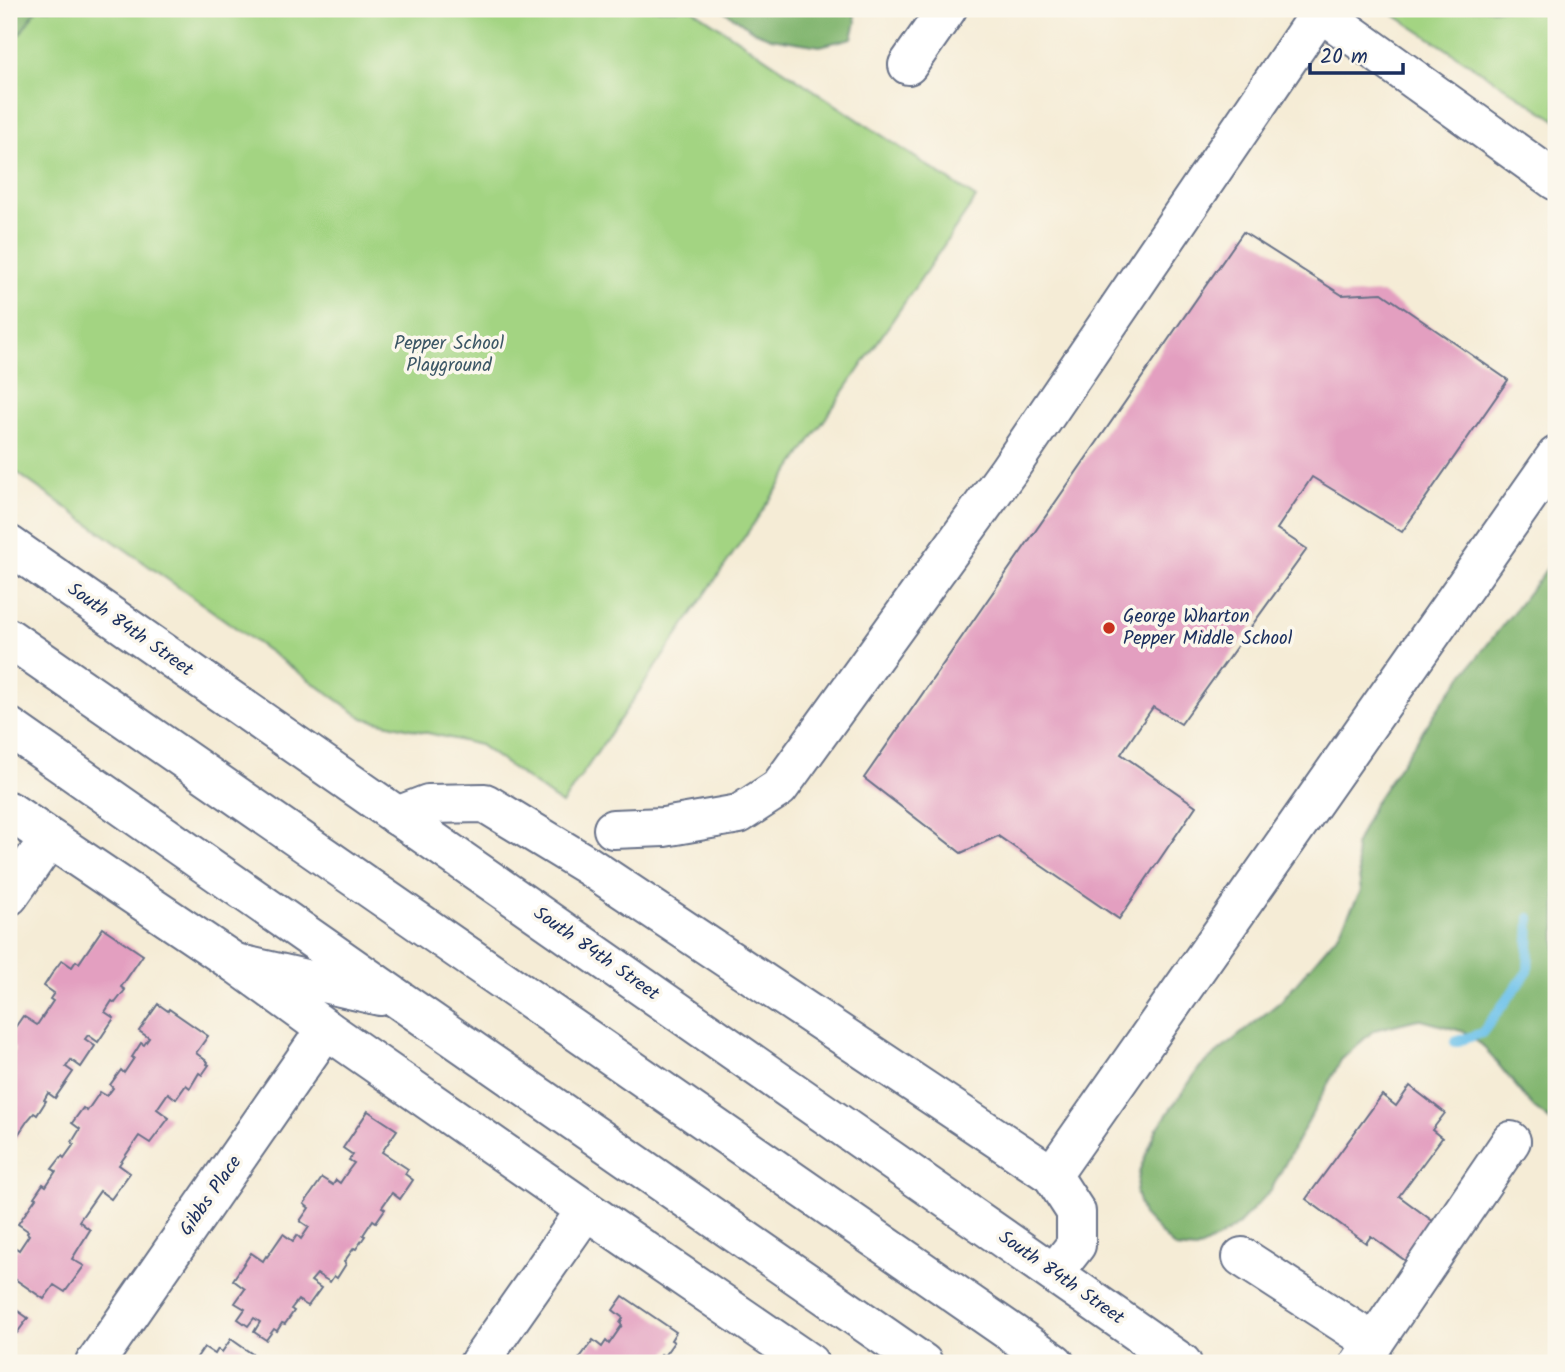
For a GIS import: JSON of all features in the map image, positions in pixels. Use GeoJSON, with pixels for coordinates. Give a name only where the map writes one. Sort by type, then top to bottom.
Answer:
{"type":"FeatureCollection","features":[{"type":"Feature","properties":{"kind":"street"},"geometry":{"type":"LineString","coordinates":[[908,65],[947,9]]}},
{"type":"Feature","properties":{"kind":"street"},"geometry":{"type":"LineString","coordinates":[[612,830],[664,827],[739,814],[779,788],[1009,471],[1318,10],[1556,181]]}},
{"type":"Feature","properties":{"kind":"street"},"geometry":{"type":"LineString","coordinates":[[1052,1175],[1556,456]]}},
{"type":"Feature","properties":{"kind":"street","name":"South 84th Street"},"geometry":{"type":"LineString","coordinates":[[12,549],[1182,1363]]}},
{"type":"Feature","properties":{"kind":"street"},"geometry":{"type":"LineString","coordinates":[[9,638],[1055,1363]]}},
{"type":"Feature","properties":{"kind":"street"},"geometry":{"type":"LineString","coordinates":[[9,727],[923,1363]]}},
{"type":"Feature","properties":{"kind":"street"},"geometry":{"type":"LineString","coordinates":[[397,816],[428,804],[485,803],[587,865],[1052,1175],[1076,1212],[1076,1245],[1054,1273]]}},
{"type":"Feature","properties":{"kind":"street"},"geometry":{"type":"LineString","coordinates":[[9,811],[235,963],[326,1029],[809,1363]]}},
{"type":"Feature","properties":{"kind":"street"},"geometry":{"type":"LineString","coordinates":[[9,896],[49,839]]}},
{"type":"Feature","properties":{"kind":"street"},"geometry":{"type":"LineString","coordinates":[[235,963],[401,1001]]}},
{"type":"Feature","properties":{"kind":"street","name":"Gibbs Place"},"geometry":{"type":"LineString","coordinates":[[95,1363],[326,1029]]}},
{"type":"Feature","properties":{"kind":"street"},"geometry":{"type":"LineString","coordinates":[[1242,1257],[1367,1353],[1511,1141]]}},
{"type":"Feature","properties":{"kind":"street"},"geometry":{"type":"LineString","coordinates":[[479,1363],[586,1210]]}},
{"type":"Feature","properties":{"kind":"green space"},"geometry":{"type":"Polygon","coordinates":[[[9,9],[37,9],[9,50],[9,9]]]}},
{"type":"Feature","properties":{"kind":"green space","name":"Pepper School Playground"},"geometry":{"type":"Polygon","coordinates":[[[34,9],[692,9],[976,198],[562,804],[480,745],[363,718],[9,467],[9,47],[34,9]]]}},
{"type":"Feature","properties":{"kind":"green space"},"geometry":{"type":"Polygon","coordinates":[[[721,9],[853,9],[856,22],[852,38],[820,46],[771,38],[756,32],[721,9]]]}},
{"type":"Feature","properties":{"kind":"green space"},"geometry":{"type":"Polygon","coordinates":[[[1385,9],[1556,9],[1556,120],[1385,9]]]}},
{"type":"Feature","properties":{"kind":"green space"},"geometry":{"type":"Polygon","coordinates":[[[1556,555],[1556,1125],[1534,1108],[1484,1047],[1465,1032],[1418,1019],[1374,1030],[1341,1060],[1271,1190],[1238,1225],[1217,1239],[1196,1250],[1175,1248],[1143,1215],[1136,1192],[1140,1169],[1157,1129],[1200,1067],[1281,1001],[1338,934],[1361,891],[1355,846],[1374,804],[1445,698],[1556,555]]]}},
{"type":"Feature","properties":{"kind":"building","name":"George Wharton Pepper Middle School"},"geometry":{"type":"Polygon","coordinates":[[[1243,232],[1342,295],[1382,293],[1508,380],[1402,532],[1312,477],[1277,529],[1307,549],[1181,724],[1153,707],[1121,754],[1196,806],[1119,919],[998,836],[961,853],[864,778],[1243,232]]]}},
{"type":"Feature","properties":{"kind":"building"},"geometry":{"type":"Polygon","coordinates":[[[103,928],[143,955],[121,987],[125,990],[115,1003],[112,1001],[105,1012],[114,1018],[98,1042],[88,1035],[85,1039],[95,1046],[81,1067],[71,1060],[66,1067],[73,1072],[55,1098],[48,1093],[37,1115],[34,1113],[28,1120],[9,1148],[9,1065],[13,1058],[10,1056],[15,1049],[9,1045],[9,1036],[23,1016],[37,1025],[53,1001],[50,999],[54,993],[44,986],[53,972],[62,960],[72,967],[76,961],[79,963],[103,928]]]}},
{"type":"Feature","properties":{"kind":"building"},"geometry":{"type":"Polygon","coordinates":[[[158,1004],[208,1036],[196,1053],[209,1065],[202,1075],[199,1073],[190,1088],[186,1085],[176,1099],[168,1093],[157,1109],[169,1118],[150,1143],[139,1136],[119,1165],[130,1173],[111,1199],[100,1191],[79,1221],[90,1230],[72,1259],[84,1266],[65,1292],[54,1285],[44,1299],[9,1275],[9,1259],[29,1235],[28,1231],[18,1224],[43,1184],[46,1186],[56,1171],[52,1169],[74,1144],[72,1142],[80,1129],[72,1123],[83,1108],[87,1111],[100,1092],[107,1096],[113,1088],[110,1085],[121,1070],[124,1073],[141,1043],[144,1045],[149,1038],[139,1031],[158,1004]]]}},
{"type":"Feature","properties":{"kind":"building"},"geometry":{"type":"Polygon","coordinates":[[[1410,1086],[1445,1113],[1432,1130],[1442,1138],[1399,1196],[1438,1225],[1410,1264],[1371,1236],[1366,1243],[1306,1199],[1382,1095],[1396,1106],[1410,1086]]]}},
{"type":"Feature","properties":{"kind":"building"},"geometry":{"type":"Polygon","coordinates":[[[368,1111],[397,1130],[382,1152],[408,1169],[405,1174],[413,1180],[400,1199],[392,1193],[376,1222],[373,1220],[363,1235],[365,1236],[344,1262],[346,1264],[337,1278],[334,1276],[330,1282],[317,1274],[311,1281],[321,1288],[308,1306],[298,1300],[285,1324],[282,1323],[277,1331],[274,1329],[266,1340],[254,1332],[260,1322],[254,1318],[248,1326],[238,1319],[245,1309],[235,1303],[245,1289],[233,1280],[251,1253],[263,1261],[283,1234],[293,1241],[297,1235],[301,1239],[309,1227],[300,1221],[309,1208],[304,1204],[322,1178],[333,1185],[336,1180],[340,1183],[354,1163],[349,1160],[353,1155],[343,1148],[368,1111]]]}},
{"type":"Feature","properties":{"kind":"building"},"geometry":{"type":"Polygon","coordinates":[[[623,1296],[676,1332],[671,1340],[674,1342],[655,1363],[576,1363],[593,1340],[602,1347],[606,1341],[609,1344],[622,1325],[620,1323],[623,1318],[613,1310],[623,1296]]]}},
{"type":"Feature","properties":{"kind":"building"},"geometry":{"type":"Polygon","coordinates":[[[12,1307],[28,1318],[15,1334],[9,1330],[9,1311],[12,1307]]]}},
{"type":"Feature","properties":{"kind":"building"},"geometry":{"type":"Polygon","coordinates":[[[231,1339],[265,1363],[193,1363],[204,1347],[215,1354],[218,1349],[222,1352],[231,1339]]]}},
{"type":"Feature","properties":{"kind":"waterway"},"geometry":{"type":"LineString","coordinates":[[1455,1042],[1482,1033],[1528,971],[1530,918]]}},
{"type":"Feature","properties":{"kind":"place","name":"George Wharton Pepper Middle School"},"geometry":{"type":"Point","coordinates":[1109,628]}}]}
